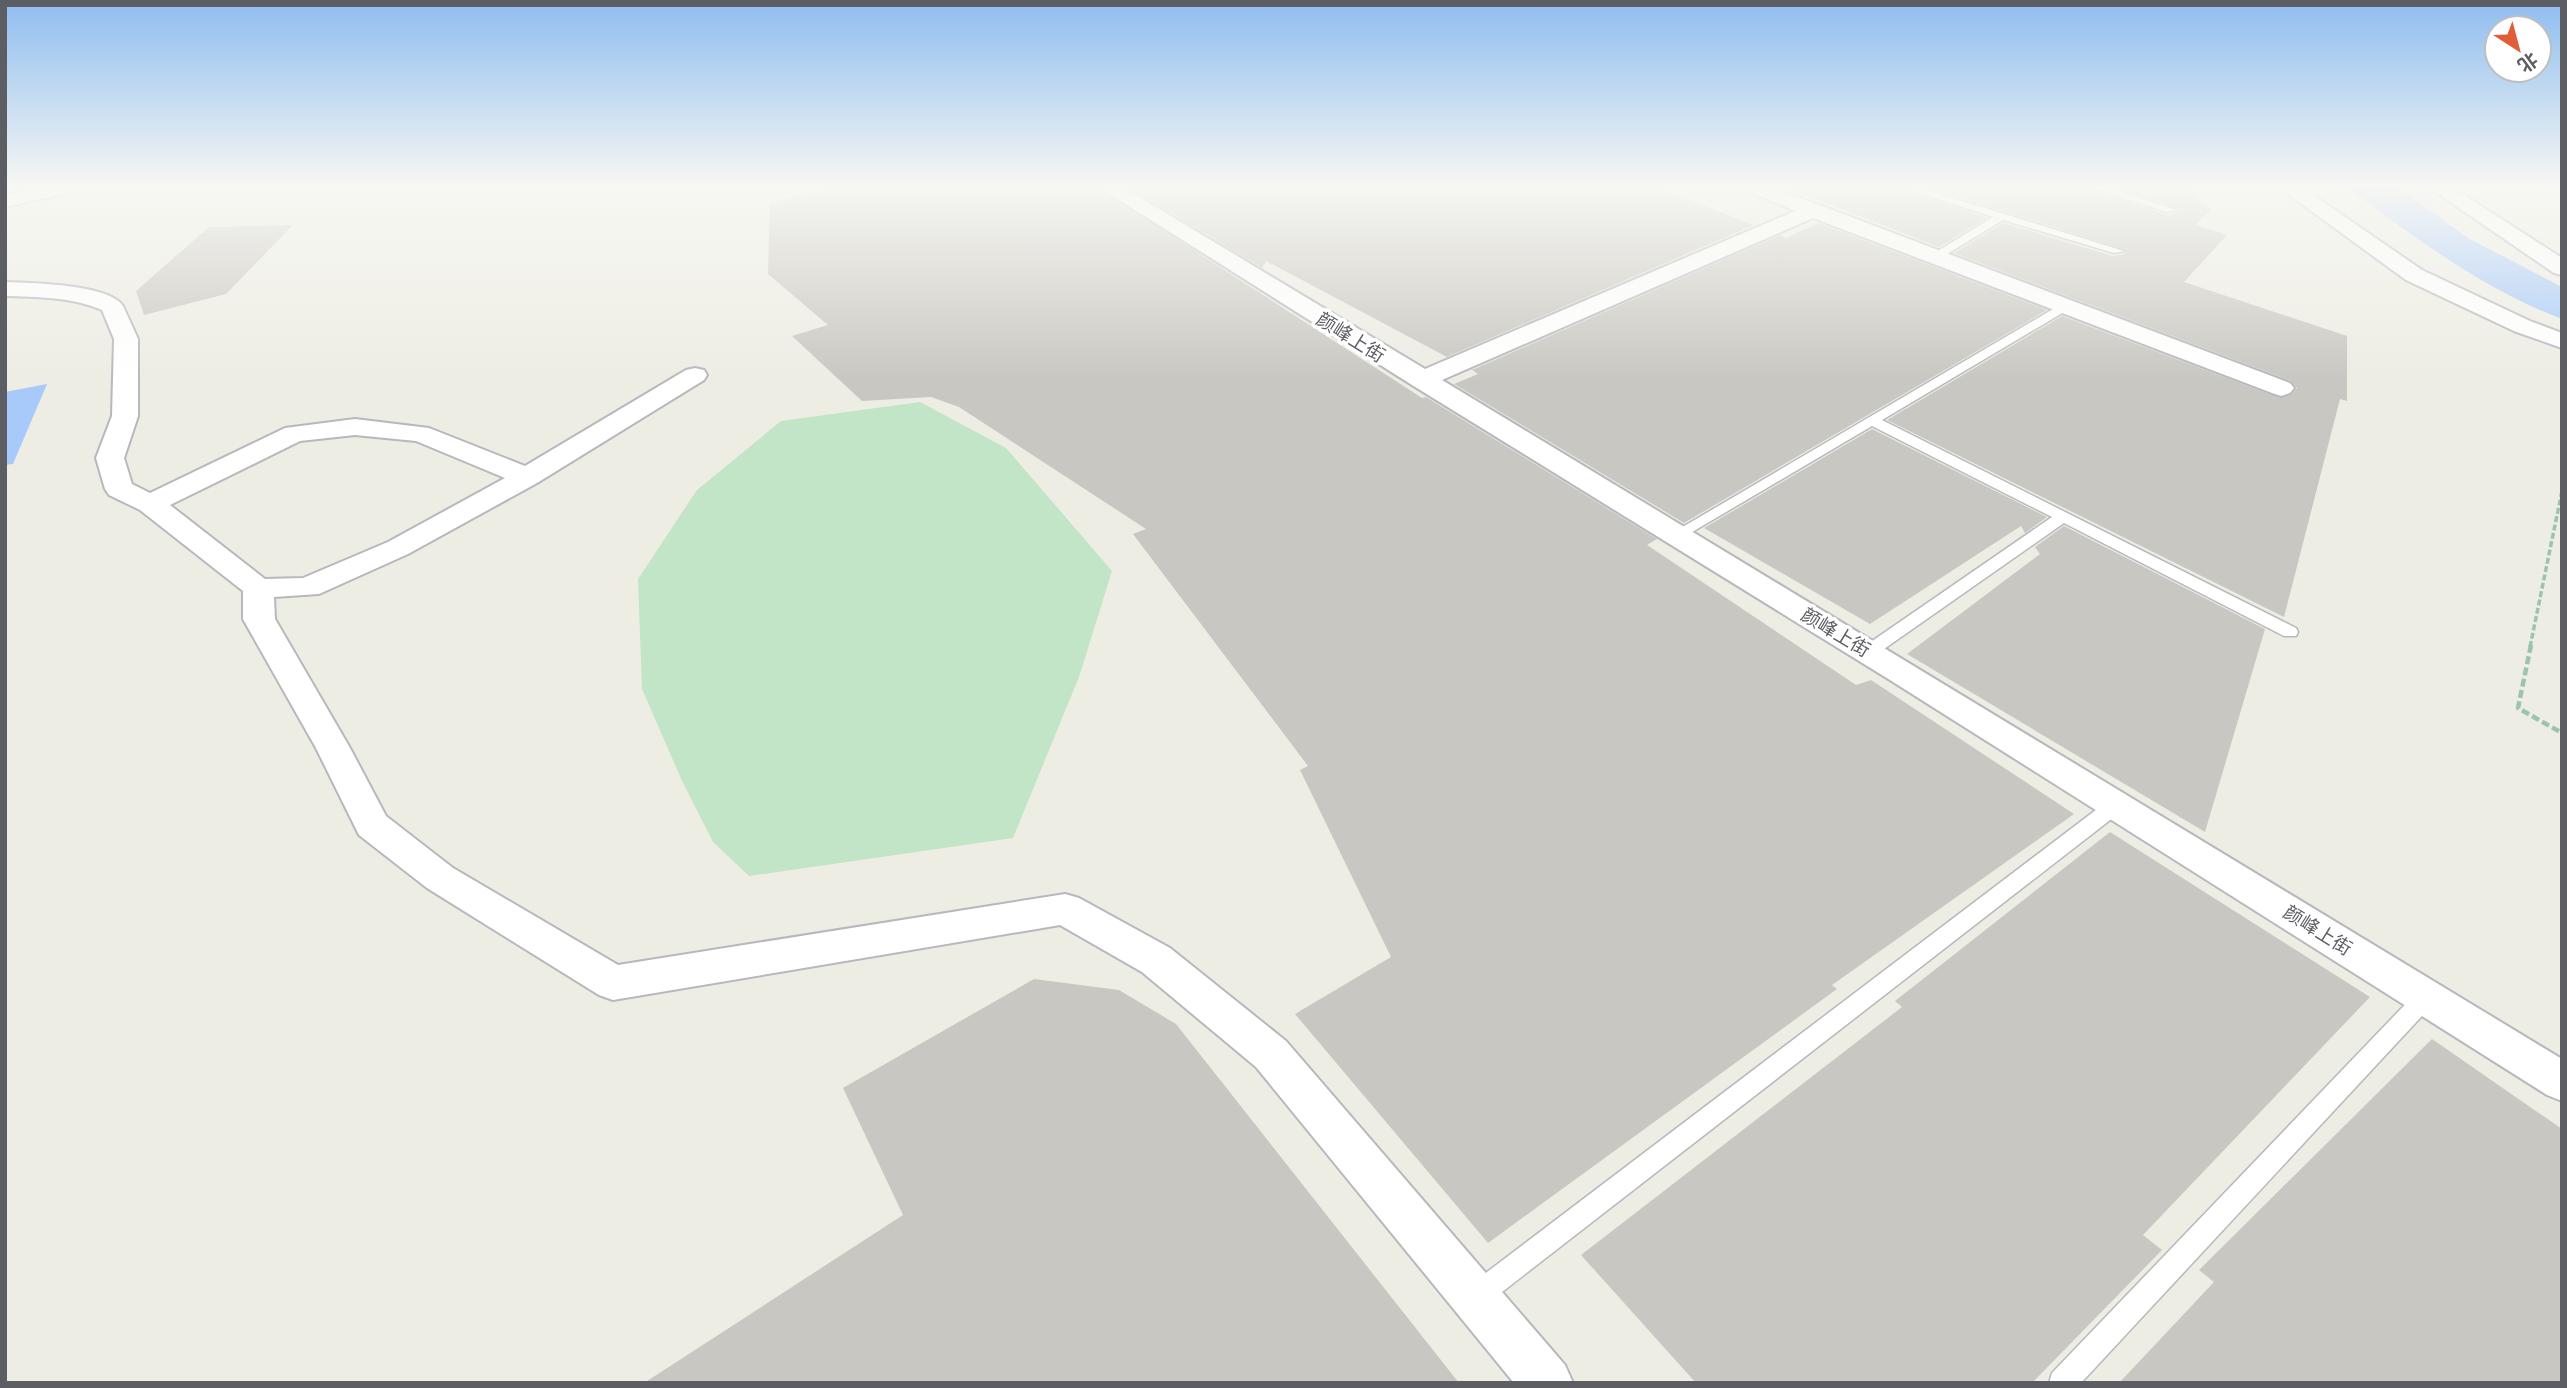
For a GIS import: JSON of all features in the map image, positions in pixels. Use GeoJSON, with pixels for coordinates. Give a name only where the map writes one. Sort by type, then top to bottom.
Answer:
{"type":"FeatureCollection","features":[{"type":"Feature","properties":{"kind":"street","name":"颜峰上街"},"geometry":{"type":"LineString","coordinates":[[1212,251],[1868,652],[2562,1082]]}},
{"type":"Feature","properties":{"kind":"street"},"geometry":{"type":"LineString","coordinates":[[1421,380],[1721,251]]}},
{"type":"Feature","properties":{"kind":"street"},"geometry":{"type":"LineString","coordinates":[[1918,251],[2281,388]]}},
{"type":"Feature","properties":{"kind":"street"},"geometry":{"type":"LineString","coordinates":[[2379,251],[2414,275],[2522,326],[2562,341]]}},
{"type":"Feature","properties":{"kind":"street"},"geometry":{"type":"LineString","coordinates":[[2536,251],[2562,268]]}},
{"type":"Feature","properties":{"kind":"street"},"geometry":{"type":"LineString","coordinates":[[5,289],[40,290],[97,299],[112,306],[126,339],[125,416],[110,458],[119,489],[150,503],[258,588],[308,587],[398,548],[527,477],[695,374]]}},
{"type":"Feature","properties":{"kind":"street"},"geometry":{"type":"LineString","coordinates":[[150,503],[293,434],[355,427],[419,434],[477,454],[527,477]]}},
{"type":"Feature","properties":{"kind":"street"},"geometry":{"type":"LineString","coordinates":[[258,588],[259,619],[333,748],[372,825],[440,878],[613,983],[1065,909],[1156,960],[1271,1054],[1547,1383]]}},
{"type":"Feature","properties":{"kind":"lane"},"geometry":{"type":"LineString","coordinates":[[1935,257],[1945,251]]}},
{"type":"Feature","properties":{"kind":"lane"},"geometry":{"type":"LineString","coordinates":[[1677,535],[2065,306]]}},
{"type":"Feature","properties":{"kind":"lane"},"geometry":{"type":"LineString","coordinates":[[1872,420],[2290,632]]}},
{"type":"Feature","properties":{"kind":"lane"},"geometry":{"type":"LineString","coordinates":[[1868,652],[2063,517]]}},
{"type":"Feature","properties":{"kind":"lane"},"geometry":{"type":"LineString","coordinates":[[1475,1297],[2116,805]]}},
{"type":"Feature","properties":{"kind":"lane"},"geometry":{"type":"LineString","coordinates":[[2062,1383],[2426,997]]}},
{"type":"Feature","properties":{"kind":"path"},"geometry":{"type":"LineString","coordinates":[[2562,491],[2518,708],[2562,733]]}},
{"type":"Feature","properties":{"kind":"green space"},"geometry":{"type":"Polygon","coordinates":[[[920,402],[1006,448],[1112,571],[1079,677],[1013,838],[749,876],[713,842],[683,783],[642,689],[638,579],[697,490],[781,421],[920,402]]]}},
{"type":"Feature","properties":{"kind":"water"},"geometry":{"type":"Polygon","coordinates":[[[2435,251],[2493,251],[2562,287],[2562,319],[2504,293],[2435,251]]]}},
{"type":"Feature","properties":{"kind":"water"},"geometry":{"type":"Polygon","coordinates":[[[47,384],[13,464],[5,465],[5,392],[47,384]]]}},
{"type":"Feature","properties":{"kind":"building"},"geometry":{"type":"Polygon","coordinates":[[[182,251],[268,251],[226,294],[144,315],[136,291],[182,251]]]}},
{"type":"Feature","properties":{"kind":"building"},"geometry":{"type":"Polygon","coordinates":[[[769,251],[1195,251],[1422,398],[1426,397],[1657,539],[1647,545],[1856,685],[1871,680],[2074,814],[1832,985],[1837,989],[1488,1243],[1295,1014],[1391,957],[1300,770],[1308,766],[1133,534],[1146,529],[959,407],[931,397],[862,401],[792,336],[828,325],[768,274],[769,251]]]}},
{"type":"Feature","properties":{"kind":"building"},"geometry":{"type":"Polygon","coordinates":[[[1233,251],[1694,251],[1447,357],[1266,261],[1262,268],[1233,251]]]}},
{"type":"Feature","properties":{"kind":"building"},"geometry":{"type":"Polygon","coordinates":[[[1744,251],[1892,251],[2047,310],[1684,523],[1454,384],[1478,374],[1472,370],[1744,251]]]}},
{"type":"Feature","properties":{"kind":"building"},"geometry":{"type":"Polygon","coordinates":[[[1958,251],[2096,251],[2113,256],[2125,254],[2126,251],[2213,251],[2184,282],[2347,336],[2347,401],[2340,399],[2284,617],[1887,420],[2062,316],[2280,398],[2291,395],[2297,388],[2291,381],[1954,253],[1958,251]]]}},
{"type":"Feature","properties":{"kind":"building"},"geometry":{"type":"Polygon","coordinates":[[[1872,429],[2047,517],[2025,533],[2021,526],[1870,624],[1704,528],[1872,429]]]}},
{"type":"Feature","properties":{"kind":"building"},"geometry":{"type":"Polygon","coordinates":[[[2064,526],[2265,629],[2205,832],[1907,654],[2040,554],[2035,547],[2064,526]]]}},
{"type":"Feature","properties":{"kind":"building"},"geometry":{"type":"Polygon","coordinates":[[[2110,832],[2370,997],[2143,1235],[2162,1250],[2032,1383],[1696,1383],[1581,1255],[1902,1007],[1895,1001],[2110,832]]]}},
{"type":"Feature","properties":{"kind":"building"},"geometry":{"type":"Polygon","coordinates":[[[1034,979],[1119,990],[1176,1024],[1459,1383],[644,1383],[903,1215],[843,1088],[1034,979]]]}},
{"type":"Feature","properties":{"kind":"building"},"geometry":{"type":"Polygon","coordinates":[[[2432,1039],[2562,1129],[2562,1383],[2119,1383],[2214,1282],[2199,1270],[2432,1039]]]}}]}
